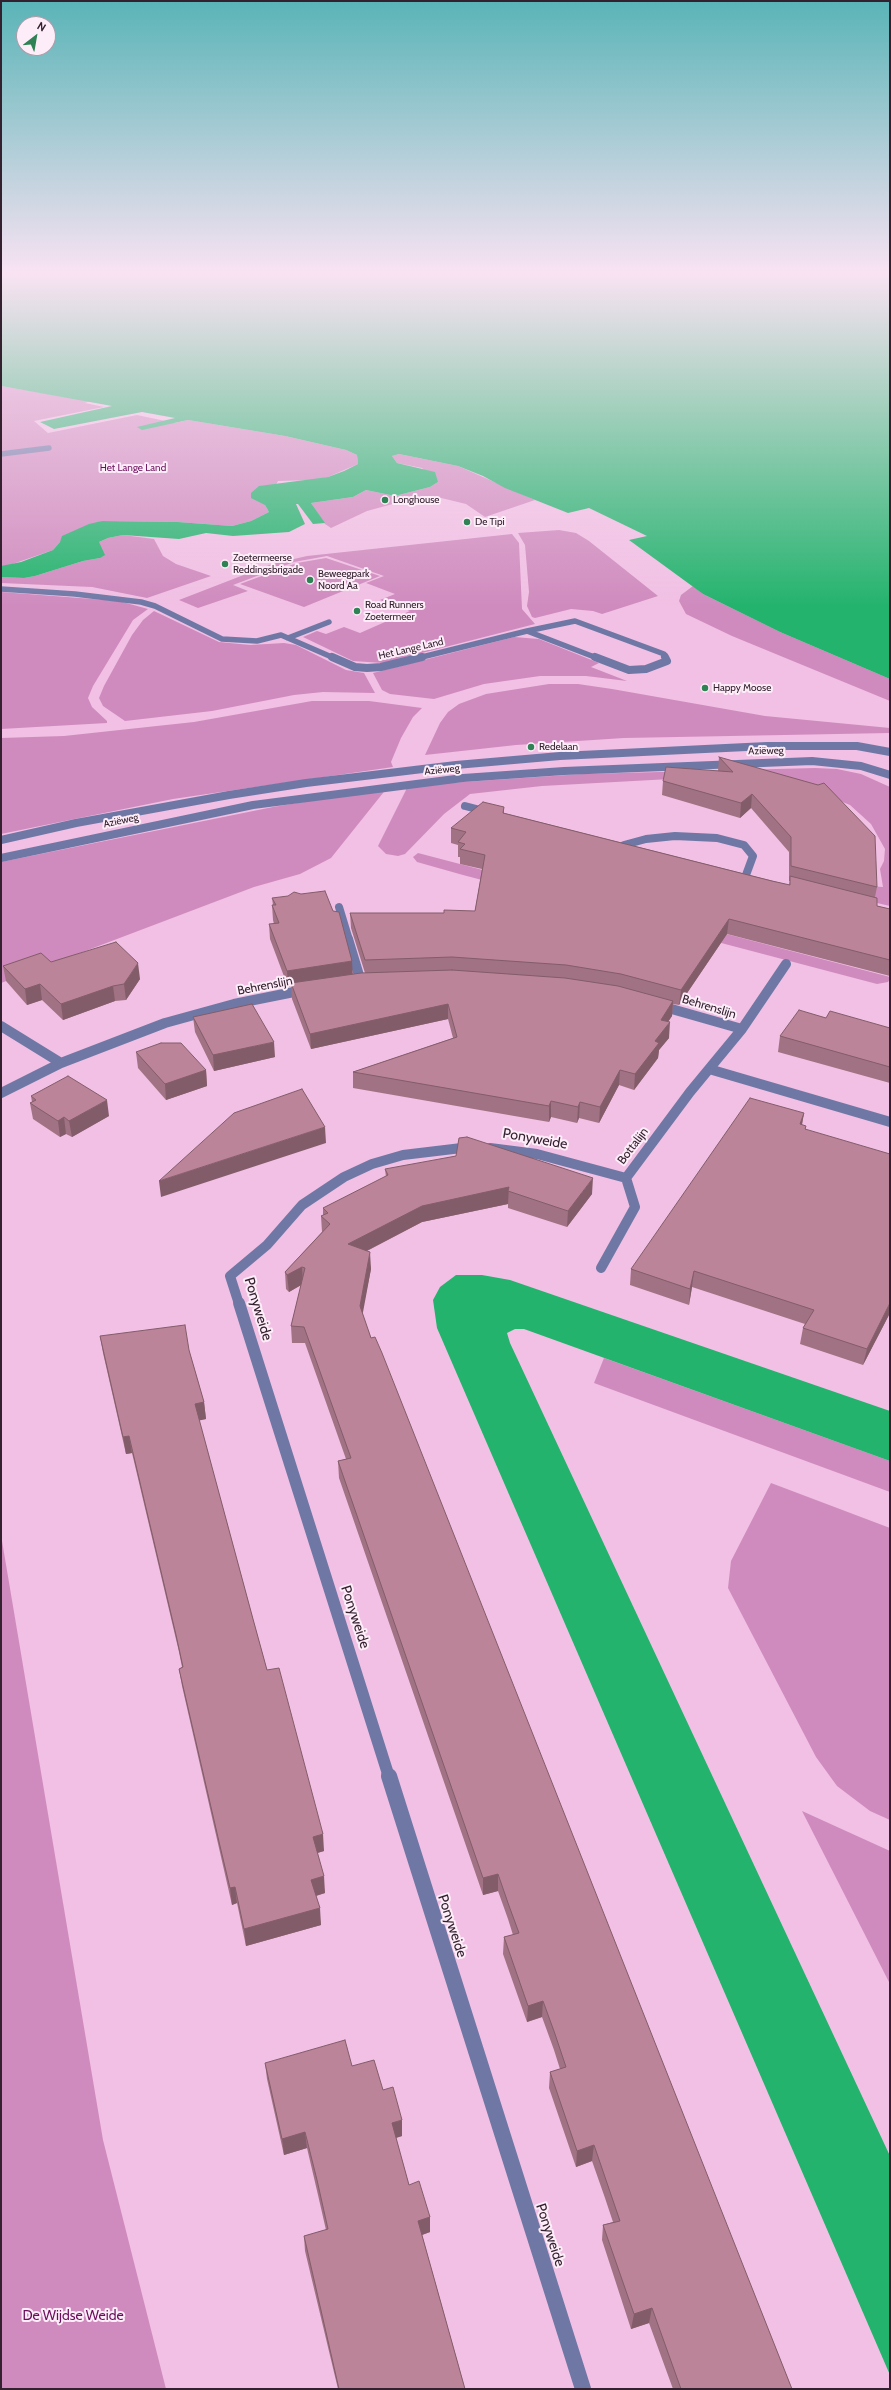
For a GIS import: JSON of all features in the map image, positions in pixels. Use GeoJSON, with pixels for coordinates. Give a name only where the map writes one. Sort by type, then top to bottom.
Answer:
{"type":"FeatureCollection","features":[{"type":"Feature","properties":{"kind":"street"},"geometry":{"type":"LineString","coordinates":[[1,454],[49,448]]}},
{"type":"Feature","properties":{"kind":"street","name":"Het Lange Land"},"geometry":{"type":"LineString","coordinates":[[1,589],[75,594],[141,602],[155,606],[222,639],[257,641],[281,635],[354,667],[381,667],[527,631],[575,621],[664,654],[667,661],[646,670],[629,670],[527,631]]}},
{"type":"Feature","properties":{"kind":"street"},"geometry":{"type":"LineString","coordinates":[[288,638],[329,622]]}},
{"type":"Feature","properties":{"kind":"street","name":"Aziëweg"},"geometry":{"type":"LineString","coordinates":[[1,840],[145,810],[306,783],[456,765],[560,756],[767,746],[857,746],[890,752]]}},
{"type":"Feature","properties":{"kind":"street","name":"Aziëweg"},"geometry":{"type":"LineString","coordinates":[[1,858],[228,809],[301,798],[463,778],[579,770],[812,761],[837,762],[861,766],[889,775]]}},
{"type":"Feature","properties":{"kind":"street"},"geometry":{"type":"LineString","coordinates":[[465,806],[495,814]]}},
{"type":"Feature","properties":{"kind":"street"},"geometry":{"type":"LineString","coordinates":[[639,849],[620,844],[646,839],[675,836],[716,838],[744,845],[753,856],[746,875]]}},
{"type":"Feature","properties":{"kind":"street"},"geometry":{"type":"LineString","coordinates":[[339,907],[361,982]]}},
{"type":"Feature","properties":{"kind":"street","name":"Bottalijn"},"geometry":{"type":"LineString","coordinates":[[601,1268],[636,1207],[626,1178],[709,1069],[742,1029],[786,964]]}},
{"type":"Feature","properties":{"kind":"street","name":"Behrenslijn"},"geometry":{"type":"LineString","coordinates":[[1,1094],[61,1063],[164,1023],[234,1004],[315,988]]}},
{"type":"Feature","properties":{"kind":"street","name":"Behrenslijn"},"geometry":{"type":"LineString","coordinates":[[653,1004],[742,1029]]}},
{"type":"Feature","properties":{"kind":"street"},"geometry":{"type":"LineString","coordinates":[[1,1026],[61,1063]]}},
{"type":"Feature","properties":{"kind":"street"},"geometry":{"type":"LineString","coordinates":[[709,1069],[890,1122]]}},
{"type":"Feature","properties":{"kind":"street","name":"Ponyweide"},"geometry":{"type":"LineString","coordinates":[[583,2389],[230,1276],[267,1245],[288,1219],[320,1191],[372,1164],[403,1155],[471,1147],[503,1149],[573,1162],[626,1178]]}},
{"type":"Feature","properties":{"kind":"green space","name":"Het Lange Land"},"geometry":{"type":"Polygon","coordinates":[[[1,386],[90,401],[85,403],[104,407],[34,421],[48,433],[137,415],[175,423],[188,420],[285,436],[346,450],[357,455],[358,464],[328,477],[313,480],[278,481],[265,505],[269,512],[251,521],[232,526],[178,522],[102,521],[60,542],[53,550],[1,568],[1,386]]]}},
{"type":"Feature","properties":{"kind":"green space"},"geometry":{"type":"Polygon","coordinates":[[[399,454],[458,466],[535,500],[485,517],[466,504],[433,496],[422,496],[367,511],[331,528],[325,524],[311,503],[353,497],[366,490],[395,496],[430,487],[438,482],[422,468],[397,463],[392,456],[399,454]]]}},
{"type":"Feature","properties":{"kind":"green space"},"geometry":{"type":"Polygon","coordinates":[[[559,530],[576,533],[589,541],[658,596],[602,614],[593,611],[571,609],[535,618],[532,617],[527,606],[529,592],[525,545],[518,533],[559,530]]]}},
{"type":"Feature","properties":{"kind":"green space"},"geometry":{"type":"Polygon","coordinates":[[[512,534],[519,543],[522,609],[535,624],[383,663],[353,661],[303,637],[317,631],[326,634],[344,627],[360,633],[410,611],[380,600],[395,594],[366,583],[384,576],[327,556],[294,562],[233,585],[248,591],[198,608],[179,600],[272,564],[307,556],[512,534]]]}},
{"type":"Feature","properties":{"kind":"green space"},"geometry":{"type":"Polygon","coordinates":[[[123,535],[154,539],[163,556],[176,564],[211,576],[147,598],[92,587],[1,583],[1,577],[24,578],[35,576],[83,561],[100,558],[99,542],[108,538],[123,535]]]}},
{"type":"Feature","properties":{"kind":"green space","name":"Beweegpark Noord Aa"},"geometry":{"type":"Polygon","coordinates":[[[326,558],[380,576],[304,607],[240,584],[297,563],[326,558]]]}},
{"type":"Feature","properties":{"kind":"green space"},"geometry":{"type":"Polygon","coordinates":[[[693,586],[703,594],[780,632],[890,679],[890,701],[732,636],[686,614],[679,601],[681,595],[693,586]]]}},
{"type":"Feature","properties":{"kind":"green space"},"geometry":{"type":"Polygon","coordinates":[[[1,592],[119,601],[148,609],[133,620],[93,686],[88,698],[92,707],[107,721],[107,723],[1,729],[1,592]]]}},
{"type":"Feature","properties":{"kind":"green space"},"geometry":{"type":"Polygon","coordinates":[[[154,611],[219,642],[250,645],[284,643],[296,645],[346,670],[364,673],[375,693],[323,692],[294,695],[212,711],[125,721],[103,706],[99,698],[132,635],[143,620],[154,611]]]}},
{"type":"Feature","properties":{"kind":"green space"},"geometry":{"type":"Polygon","coordinates":[[[514,637],[539,639],[599,663],[591,667],[627,681],[586,676],[540,676],[484,684],[434,699],[390,694],[382,690],[373,673],[514,637]]]}},
{"type":"Feature","properties":{"kind":"green space"},"geometry":{"type":"Polygon","coordinates":[[[549,684],[578,684],[612,689],[765,716],[890,728],[890,733],[624,738],[516,745],[425,755],[440,723],[448,712],[459,704],[486,694],[549,684]]]}},
{"type":"Feature","properties":{"kind":"green space"},"geometry":{"type":"Polygon","coordinates":[[[312,701],[369,701],[422,708],[413,717],[401,738],[391,762],[393,767],[173,799],[1,834],[1,738],[64,736],[194,722],[312,701]]]}},
{"type":"Feature","properties":{"kind":"green space"},"geometry":{"type":"Polygon","coordinates":[[[815,768],[837,769],[861,774],[890,787],[890,906],[813,888],[812,883],[883,887],[880,869],[884,861],[885,849],[871,824],[850,805],[818,792],[670,779],[542,786],[470,794],[444,814],[405,854],[398,856],[386,854],[378,846],[406,790],[404,786],[582,774],[815,768]]]}},
{"type":"Feature","properties":{"kind":"green space"},"geometry":{"type":"Polygon","coordinates":[[[387,788],[331,858],[300,874],[254,887],[1,983],[1,862],[273,807],[387,788]]]}},
{"type":"Feature","properties":{"kind":"green space"},"geometry":{"type":"Polygon","coordinates":[[[418,853],[890,977],[890,979],[888,982],[877,984],[463,875],[417,862],[413,857],[418,853]]]}},
{"type":"Feature","properties":{"kind":"green space"},"geometry":{"type":"Polygon","coordinates":[[[604,1358],[890,1461],[890,1492],[594,1383],[604,1358]]]}},
{"type":"Feature","properties":{"kind":"green space"},"geometry":{"type":"Polygon","coordinates":[[[771,1483],[890,1528],[890,1820],[870,1811],[837,1786],[816,1757],[728,1588],[731,1561],[771,1483]]]}},
{"type":"Feature","properties":{"kind":"green space","name":"De Wijdse Weide"},"geometry":{"type":"Polygon","coordinates":[[[1,1535],[103,2140],[166,2389],[1,2389],[1,1535]]]}},
{"type":"Feature","properties":{"kind":"green space"},"geometry":{"type":"Polygon","coordinates":[[[802,1811],[890,1851],[890,1984],[802,1811]]]}},
{"type":"Feature","properties":{"kind":"shaded area"},"geometry":{"type":"Polygon","coordinates":[[[1,384],[890,384],[890,679],[780,632],[703,594],[629,540],[647,536],[589,508],[568,513],[505,488],[483,476],[458,466],[399,454],[392,456],[397,463],[435,472],[438,482],[430,487],[395,496],[366,490],[353,497],[311,503],[325,523],[313,524],[298,504],[296,504],[305,524],[289,532],[233,536],[206,533],[179,539],[123,535],[108,538],[99,542],[105,555],[100,558],[83,561],[35,576],[24,578],[1,577],[1,566],[21,562],[53,550],[60,542],[62,536],[89,524],[102,521],[178,522],[232,526],[251,521],[269,512],[265,505],[251,498],[251,493],[259,486],[328,477],[358,464],[357,455],[346,450],[285,436],[188,420],[142,430],[137,427],[175,418],[142,412],[54,429],[40,422],[112,406],[1,386],[1,384]]]}},
{"type":"Feature","properties":{"kind":"shaded area"},"geometry":{"type":"Polygon","coordinates":[[[456,1275],[482,1275],[510,1280],[890,1411],[890,1461],[524,1329],[515,1329],[507,1333],[510,1343],[890,2156],[890,2375],[437,1328],[433,1300],[440,1287],[456,1275]]]}},
{"type":"Feature","properties":{"kind":"building"},"geometry":{"type":"Polygon","coordinates":[[[719,757],[818,785],[824,783],[875,836],[877,887],[791,866],[791,837],[752,794],[741,803],[663,781],[666,767],[733,772],[719,757]]]}},
{"type":"Feature","properties":{"kind":"building"},"geometry":{"type":"Polygon","coordinates":[[[483,802],[504,807],[503,813],[772,881],[790,885],[790,876],[877,898],[877,906],[890,909],[890,960],[729,919],[681,990],[621,974],[566,965],[452,957],[365,960],[350,913],[444,913],[444,910],[475,911],[485,855],[460,849],[465,844],[458,842],[466,832],[451,828],[483,802]]]}},
{"type":"Feature","properties":{"kind":"building"},"geometry":{"type":"Polygon","coordinates":[[[325,891],[333,911],[339,912],[352,961],[287,971],[269,924],[279,923],[272,905],[276,905],[272,898],[288,896],[294,892],[301,894],[325,891]]]}},
{"type":"Feature","properties":{"kind":"building"},"geometry":{"type":"Polygon","coordinates":[[[116,942],[138,963],[124,984],[113,986],[61,1004],[40,984],[25,989],[3,966],[41,953],[51,962],[116,942]]]}},
{"type":"Feature","properties":{"kind":"building"},"geometry":{"type":"Polygon","coordinates":[[[452,970],[565,978],[618,986],[673,1001],[661,1020],[670,1022],[655,1041],[659,1043],[635,1074],[620,1070],[600,1107],[580,1102],[578,1107],[551,1101],[549,1106],[353,1072],[457,1037],[448,1004],[310,1034],[291,983],[361,973],[452,970]]]}},
{"type":"Feature","properties":{"kind":"building"},"geometry":{"type":"Polygon","coordinates":[[[252,1004],[274,1042],[213,1055],[193,1017],[252,1004]]]}},
{"type":"Feature","properties":{"kind":"building"},"geometry":{"type":"Polygon","coordinates":[[[799,1010],[826,1018],[830,1011],[890,1028],[890,1067],[780,1036],[799,1010]]]}},
{"type":"Feature","properties":{"kind":"building"},"geometry":{"type":"Polygon","coordinates":[[[161,1043],[181,1043],[206,1070],[165,1084],[136,1052],[161,1043]]]}},
{"type":"Feature","properties":{"kind":"building"},"geometry":{"type":"Polygon","coordinates":[[[68,1076],[107,1100],[69,1121],[64,1117],[58,1121],[30,1103],[36,1100],[31,1096],[68,1076]]]}},
{"type":"Feature","properties":{"kind":"building"},"geometry":{"type":"Polygon","coordinates":[[[302,1089],[325,1127],[159,1181],[234,1113],[302,1089]]]}},
{"type":"Feature","properties":{"kind":"building"},"geometry":{"type":"Polygon","coordinates":[[[750,1098],[804,1113],[800,1124],[806,1126],[805,1129],[890,1154],[890,1303],[867,1349],[803,1328],[814,1310],[694,1271],[690,1289],[631,1269],[750,1098]]]}},
{"type":"Feature","properties":{"kind":"building"},"geometry":{"type":"Polygon","coordinates":[[[467,1137],[593,1178],[568,1211],[508,1191],[509,1187],[422,1206],[348,1244],[370,1252],[360,1306],[371,1338],[375,1337],[382,1353],[792,2389],[681,2389],[652,2308],[634,2314],[603,2225],[620,2221],[594,2145],[577,2151],[550,2072],[566,2067],[555,2034],[543,2001],[528,2006],[504,1937],[519,1933],[498,1874],[483,1878],[338,1461],[351,1458],[304,1327],[291,1326],[305,1268],[302,1267],[287,1275],[285,1272],[330,1224],[321,1216],[328,1213],[323,1208],[388,1175],[385,1169],[456,1156],[459,1138],[467,1137]]]}},
{"type":"Feature","properties":{"kind":"building"},"geometry":{"type":"Polygon","coordinates":[[[185,1325],[189,1350],[204,1402],[195,1404],[253,1619],[267,1670],[279,1668],[323,1834],[313,1837],[324,1876],[311,1880],[320,1908],[244,1929],[235,1887],[230,1888],[220,1846],[179,1669],[183,1667],[176,1635],[129,1436],[123,1437],[100,1336],[185,1325]]]}},
{"type":"Feature","properties":{"kind":"building"},"geometry":{"type":"Polygon","coordinates":[[[345,2040],[352,2066],[374,2060],[383,2090],[393,2087],[402,2120],[392,2123],[409,2185],[419,2181],[430,2217],[418,2221],[465,2389],[339,2389],[304,2236],[328,2229],[317,2180],[305,2132],[282,2139],[265,2063],[345,2040]]]}},
{"type":"Feature","properties":{"kind":"place","name":"Longhouse"},"geometry":{"type":"Point","coordinates":[385,500]}},
{"type":"Feature","properties":{"kind":"place","name":"De Tipi"},"geometry":{"type":"Point","coordinates":[467,522]}},
{"type":"Feature","properties":{"kind":"place","name":"Zoetermeerse Reddingsbrigade"},"geometry":{"type":"Point","coordinates":[225,564]}},
{"type":"Feature","properties":{"kind":"place","name":"Beweegpark Noord Aa"},"geometry":{"type":"Point","coordinates":[310,580]}},
{"type":"Feature","properties":{"kind":"place","name":"Road Runners Zoetermeer"},"geometry":{"type":"Point","coordinates":[357,611]}},
{"type":"Feature","properties":{"kind":"place","name":"Happy Moose"},"geometry":{"type":"Point","coordinates":[705,688]}},
{"type":"Feature","properties":{"kind":"place","name":"Redelaan"},"geometry":{"type":"Point","coordinates":[531,747]}}]}
